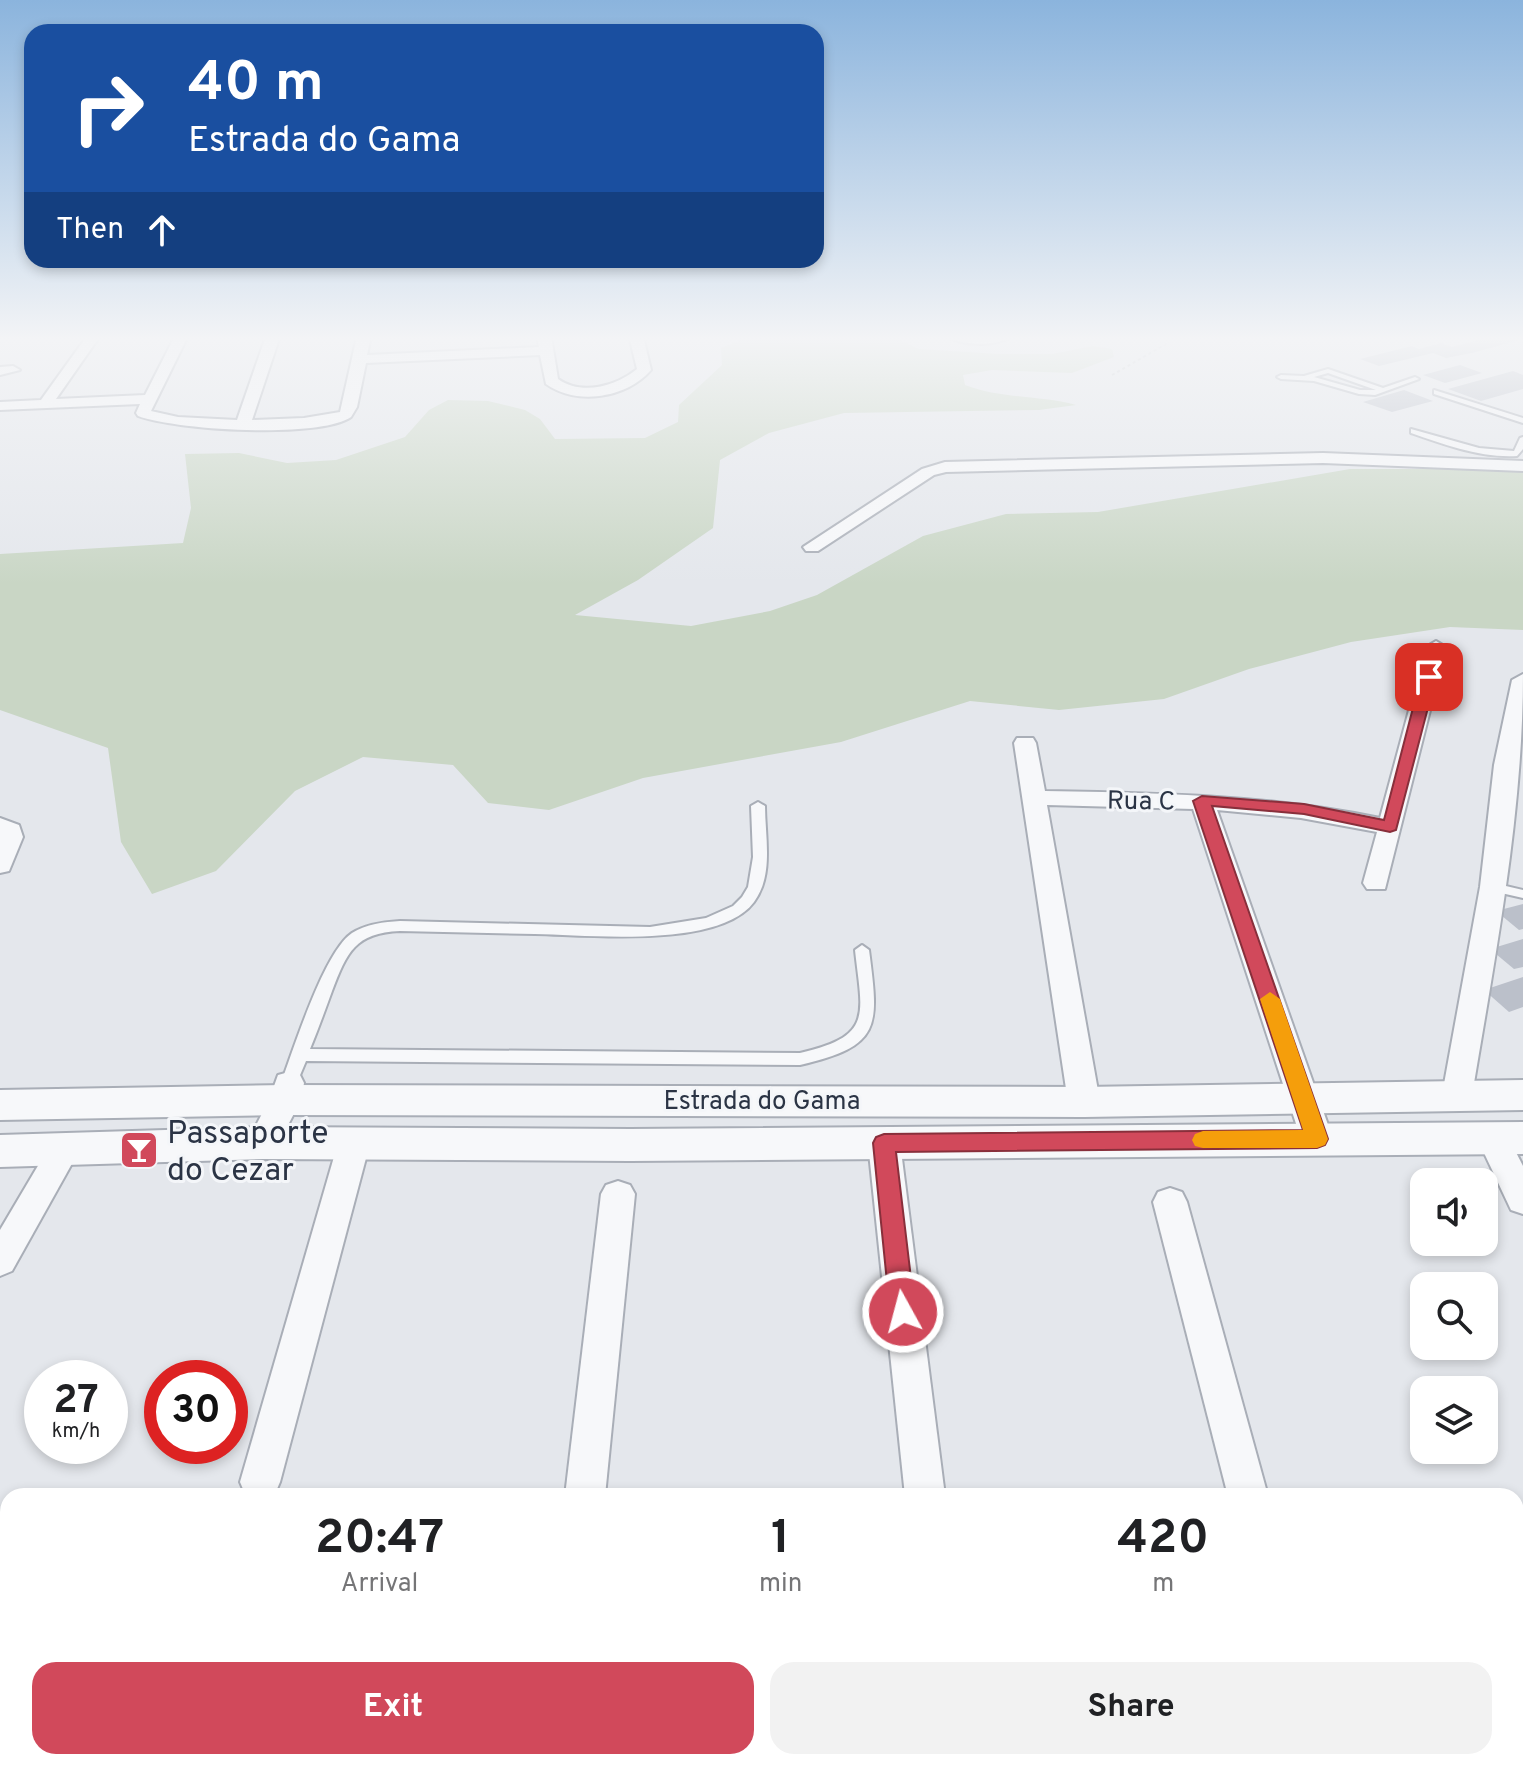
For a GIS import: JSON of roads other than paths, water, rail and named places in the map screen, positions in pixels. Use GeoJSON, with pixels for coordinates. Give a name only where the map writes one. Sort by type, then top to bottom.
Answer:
{"type":"FeatureCollection","features":[{"type":"Feature","properties":{"kind":"street"},"geometry":{"type":"LineString","coordinates":[[156,419],[243,424],[335,419]]}},
{"type":"Feature","properties":{"kind":"street"},"geometry":{"type":"LineString","coordinates":[[243,424],[245,419]]}},
{"type":"Feature","properties":{"kind":"street"},"geometry":{"type":"LineString","coordinates":[[812,547],[928,472],[945,467],[1323,458],[1523,466]]}},
{"type":"Feature","properties":{"kind":"street"},"geometry":{"type":"LineString","coordinates":[[1376,883],[1436,647]]}},
{"type":"Feature","properties":{"kind":"street"},"geometry":{"type":"LineString","coordinates":[[1457,1095],[1515,767],[1522,681]]}},
{"type":"Feature","properties":{"kind":"street"},"geometry":{"type":"LineString","coordinates":[[1025,743],[1084,1102]]}},
{"type":"Feature","properties":{"kind":"street","name":"Rua C"},"geometry":{"type":"LineString","coordinates":[[1033,798],[1202,801],[1304,809],[1390,827]]}},
{"type":"Feature","properties":{"kind":"street"},"geometry":{"type":"LineString","coordinates":[[1202,801],[1317,1139]]}},
{"type":"Feature","properties":{"kind":"street"},"geometry":{"type":"LineString","coordinates":[[0,825],[10,830],[11,837],[1,858]]}},
{"type":"Feature","properties":{"kind":"street"},"geometry":{"type":"LineString","coordinates":[[263,1143],[291,1079]]}},
{"type":"Feature","properties":{"kind":"street","name":"Estrada do Gama"},"geometry":{"type":"LineString","coordinates":[[0,1105],[291,1079],[1084,1102],[1523,1095]]}},
{"type":"Feature","properties":{"kind":"street"},"geometry":{"type":"LineString","coordinates":[[1508,1138],[1523,1200]]}},
{"type":"Feature","properties":{"kind":"street","name":"Estrada do Gama"},"geometry":{"type":"LineString","coordinates":[[0,1151],[263,1143],[350,1158],[630,1145],[1508,1138]]}},
{"type":"Feature","properties":{"kind":"street"},"geometry":{"type":"LineString","coordinates":[[884,1143],[924,1488]]}},
{"type":"Feature","properties":{"kind":"street"},"geometry":{"type":"LineString","coordinates":[[0,1261],[63,1151]]}},
{"type":"Feature","properties":{"kind":"street"},"geometry":{"type":"LineString","coordinates":[[260,1482],[350,1158]]}},
{"type":"Feature","properties":{"kind":"street"},"geometry":{"type":"LineString","coordinates":[[586,1488],[618,1194]]}},
{"type":"Feature","properties":{"kind":"street"},"geometry":{"type":"LineString","coordinates":[[1170,1202],[1246,1488]]}},
{"type":"Feature","properties":{"kind":"lane"},"geometry":{"type":"LineString","coordinates":[[1414,431],[1443,442],[1497,453],[1517,453],[1523,440]]}},
{"type":"Feature","properties":{"kind":"lane"},"geometry":{"type":"LineString","coordinates":[[758,806],[755,888],[745,903],[727,916],[686,928],[650,932],[400,926],[364,930],[347,942],[337,959],[291,1079],[800,1059],[830,1054],[859,1039],[867,1023],[862,950]]}},
{"type":"Feature","properties":{"kind":"lane"},"geometry":{"type":"LineString","coordinates":[[1493,887],[1523,894]]}},
{"type":"Feature","properties":{"kind":"place","name":"Passaporte do Cezar"},"geometry":{"type":"Point","coordinates":[139,1150]}}]}
